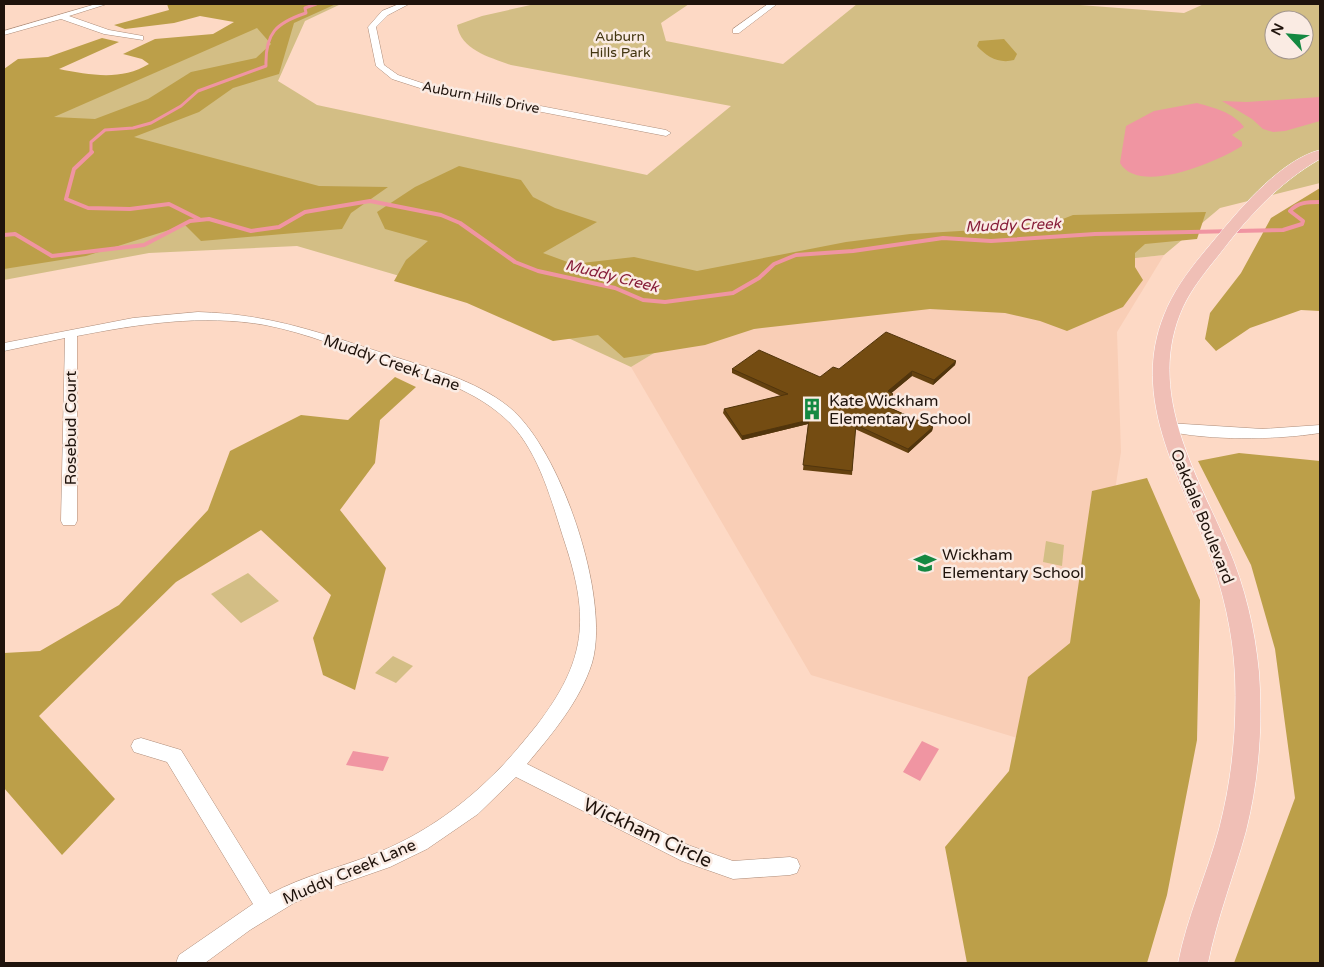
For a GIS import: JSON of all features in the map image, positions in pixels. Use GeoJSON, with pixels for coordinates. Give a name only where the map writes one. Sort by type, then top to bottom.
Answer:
{"type":"FeatureCollection","features":[{"type":"Feature","properties":{"kind":"main road","name":"Oakdale Boulevard"},"geometry":{"type":"LineString","coordinates":[[1193,963],[1201,928],[1227,850],[1240,796],[1247,744],[1247,673],[1243,637],[1231,586],[1218,548],[1177,457],[1168,427],[1161,386],[1164,339],[1179,299],[1216,248],[1244,214],[1287,173],[1320,154]]}},
{"type":"Feature","properties":{"kind":"street"},"geometry":{"type":"LineString","coordinates":[[4,33],[103,4]]}},
{"type":"Feature","properties":{"kind":"street","name":"Auburn Hills Drive"},"geometry":{"type":"LineString","coordinates":[[406,4],[385,13],[372,27],[378,63],[395,77],[423,86],[666,133]]}},
{"type":"Feature","properties":{"kind":"street"},"geometry":{"type":"LineString","coordinates":[[736,31],[773,4]]}},
{"type":"Feature","properties":{"kind":"street"},"geometry":{"type":"LineString","coordinates":[[63,17],[107,32],[140,38]]}},
{"type":"Feature","properties":{"kind":"street","name":"Muddy Creek Lane"},"geometry":{"type":"LineString","coordinates":[[4,347],[135,322],[188,316],[262,321],[437,374],[477,392],[517,423],[539,456],[557,496],[582,567],[588,599],[588,638],[577,680],[514,767],[484,798],[435,834],[382,860],[304,888],[266,907],[187,963]]}},
{"type":"Feature","properties":{"kind":"street","name":"Rosebud Court"},"geometry":{"type":"LineString","coordinates":[[69,521],[71,334]]}},
{"type":"Feature","properties":{"kind":"street"},"geometry":{"type":"LineString","coordinates":[[1168,427],[1273,435],[1320,429]]}},
{"type":"Feature","properties":{"kind":"street"},"geometry":{"type":"LineString","coordinates":[[141,746],[174,756],[266,907]]}},
{"type":"Feature","properties":{"kind":"street","name":"Wickham Circle"},"geometry":{"type":"LineString","coordinates":[[514,767],[682,852],[733,870],[790,866]]}},
{"type":"Feature","properties":{"kind":"shaded area"},"geometry":{"type":"Polygon","coordinates":[[[167,4],[336,4],[294,23],[279,74],[233,88],[199,112],[134,137],[319,186],[388,187],[351,213],[342,229],[201,241],[185,225],[86,256],[4,269],[4,69],[18,59],[48,57],[102,38],[119,42],[59,69],[94,75],[127,73],[149,64],[142,59],[123,54],[155,39],[213,34],[234,22],[200,16],[174,23],[125,29],[114,25],[169,10],[167,4]],[[257,28],[54,117],[95,119],[148,99],[191,72],[256,58],[271,44],[257,28]]]}},
{"type":"Feature","properties":{"kind":"shaded area"},"geometry":{"type":"Polygon","coordinates":[[[1004,39],[1017,54],[1014,60],[1003,61],[994,59],[977,46],[979,41],[1004,39]]]}},
{"type":"Feature","properties":{"kind":"shaded area"},"geometry":{"type":"Polygon","coordinates":[[[1320,97],[1320,121],[1285,131],[1273,132],[1263,129],[1252,119],[1222,101],[1247,102],[1320,97]]]}},
{"type":"Feature","properties":{"kind":"shaded area"},"geometry":{"type":"Polygon","coordinates":[[[1197,103],[1223,111],[1240,122],[1244,127],[1232,135],[1242,142],[1242,146],[1198,167],[1180,173],[1161,176],[1144,176],[1130,172],[1120,163],[1126,126],[1154,111],[1197,103]]]}},
{"type":"Feature","properties":{"kind":"shaded area"},"geometry":{"type":"Polygon","coordinates":[[[459,166],[521,180],[533,197],[555,208],[597,222],[543,253],[573,264],[634,257],[697,271],[846,242],[910,234],[1045,226],[1073,215],[1206,212],[1197,239],[1145,244],[1135,253],[1135,267],[1143,280],[1123,307],[1067,331],[1040,321],[1005,313],[930,309],[754,329],[705,345],[624,358],[598,335],[553,341],[467,303],[394,281],[406,260],[428,241],[385,229],[377,212],[415,187],[459,166]]]}},
{"type":"Feature","properties":{"kind":"shaded area"},"geometry":{"type":"Polygon","coordinates":[[[1320,188],[1320,311],[1301,310],[1250,328],[1216,351],[1205,339],[1210,313],[1241,273],[1271,218],[1320,188]]]}},
{"type":"Feature","properties":{"kind":"shaded area","name":"Wickham Elementary School"},"geometry":{"type":"Polygon","coordinates":[[[1164,255],[1117,332],[1121,452],[1073,755],[811,675],[631,367],[742,300],[1164,255]]]}},
{"type":"Feature","properties":{"kind":"shaded area"},"geometry":{"type":"Polygon","coordinates":[[[395,377],[416,387],[380,420],[375,463],[340,510],[386,568],[355,690],[323,675],[313,638],[331,595],[261,530],[176,582],[39,716],[115,799],[62,855],[4,788],[4,653],[40,651],[119,605],[208,510],[230,451],[301,415],[348,420],[395,377]]]}},
{"type":"Feature","properties":{"kind":"shaded area"},"geometry":{"type":"Polygon","coordinates":[[[1239,453],[1320,461],[1320,963],[1234,963],[1295,798],[1275,649],[1251,565],[1198,461],[1239,453]]]}},
{"type":"Feature","properties":{"kind":"shaded area"},"geometry":{"type":"Polygon","coordinates":[[[1147,478],[1200,600],[1197,740],[1167,895],[1147,963],[967,963],[945,847],[1009,771],[1028,677],[1070,643],[1092,491],[1147,478]]]}},
{"type":"Feature","properties":{"kind":"shaded area"},"geometry":{"type":"Polygon","coordinates":[[[922,741],[939,749],[920,781],[903,772],[922,741]]]}},
{"type":"Feature","properties":{"kind":"shaded area"},"geometry":{"type":"Polygon","coordinates":[[[353,751],[389,757],[383,771],[346,765],[353,751]]]}},
{"type":"Feature","properties":{"kind":"green space","name":"Auburn Hills Park"},"geometry":{"type":"Polygon","coordinates":[[[305,4],[341,4],[305,21],[278,81],[317,105],[647,175],[731,106],[511,65],[470,47],[464,41],[457,25],[482,16],[535,4],[689,4],[661,23],[666,41],[783,64],[857,4],[1067,4],[1184,13],[1204,4],[1320,4],[1320,183],[1220,208],[1164,255],[742,300],[631,367],[492,303],[297,246],[149,253],[4,280],[4,112],[40,121],[305,4]]]}},
{"type":"Feature","properties":{"kind":"green space"},"geometry":{"type":"Polygon","coordinates":[[[1046,541],[1064,545],[1062,566],[1043,562],[1046,541]]]}},
{"type":"Feature","properties":{"kind":"green space"},"geometry":{"type":"Polygon","coordinates":[[[248,573],[279,601],[241,623],[211,594],[248,573]]]}},
{"type":"Feature","properties":{"kind":"green space"},"geometry":{"type":"Polygon","coordinates":[[[393,656],[413,666],[396,683],[375,673],[393,656]]]}},
{"type":"Feature","properties":{"kind":"building","name":"Kate Wickham Elementary School"},"geometry":{"type":"Polygon","coordinates":[[[886,332],[956,361],[934,380],[912,371],[888,391],[893,394],[881,404],[933,427],[908,449],[856,425],[852,471],[803,465],[809,420],[742,436],[724,409],[788,394],[732,369],[759,350],[820,377],[833,367],[839,369],[886,332]]]}},
{"type":"Feature","properties":{"kind":"waterway"},"geometry":{"type":"LineString","coordinates":[[91,153],[91,142],[105,130],[133,128],[151,123],[181,106],[198,91],[266,66],[268,45],[274,31],[287,21],[306,13],[305,8],[316,4]]}},
{"type":"Feature","properties":{"kind":"waterway"},"geometry":{"type":"LineString","coordinates":[[91,153],[74,169],[66,199],[88,208],[130,209],[169,204],[199,219]]}},
{"type":"Feature","properties":{"kind":"waterway","name":"Muddy Creek"},"geometry":{"type":"LineString","coordinates":[[4,235],[15,234],[52,256],[144,245],[190,221],[209,219],[251,231],[279,227],[305,212],[370,201],[441,215],[460,223],[515,262],[538,271],[615,288],[643,300],[665,302],[733,293],[759,278],[774,264],[796,255],[853,251],[943,238],[991,241],[1095,234],[1283,230],[1302,224],[1303,221],[1290,211],[1293,208],[1304,203],[1320,202]]}},
{"type":"Feature","properties":{"kind":"place","name":"Kate Wickham Elementary School"},"geometry":{"type":"Point","coordinates":[812,409]}},
{"type":"Feature","properties":{"kind":"place","name":"Wickham Elementary School"},"geometry":{"type":"Point","coordinates":[925,563]}}]}
